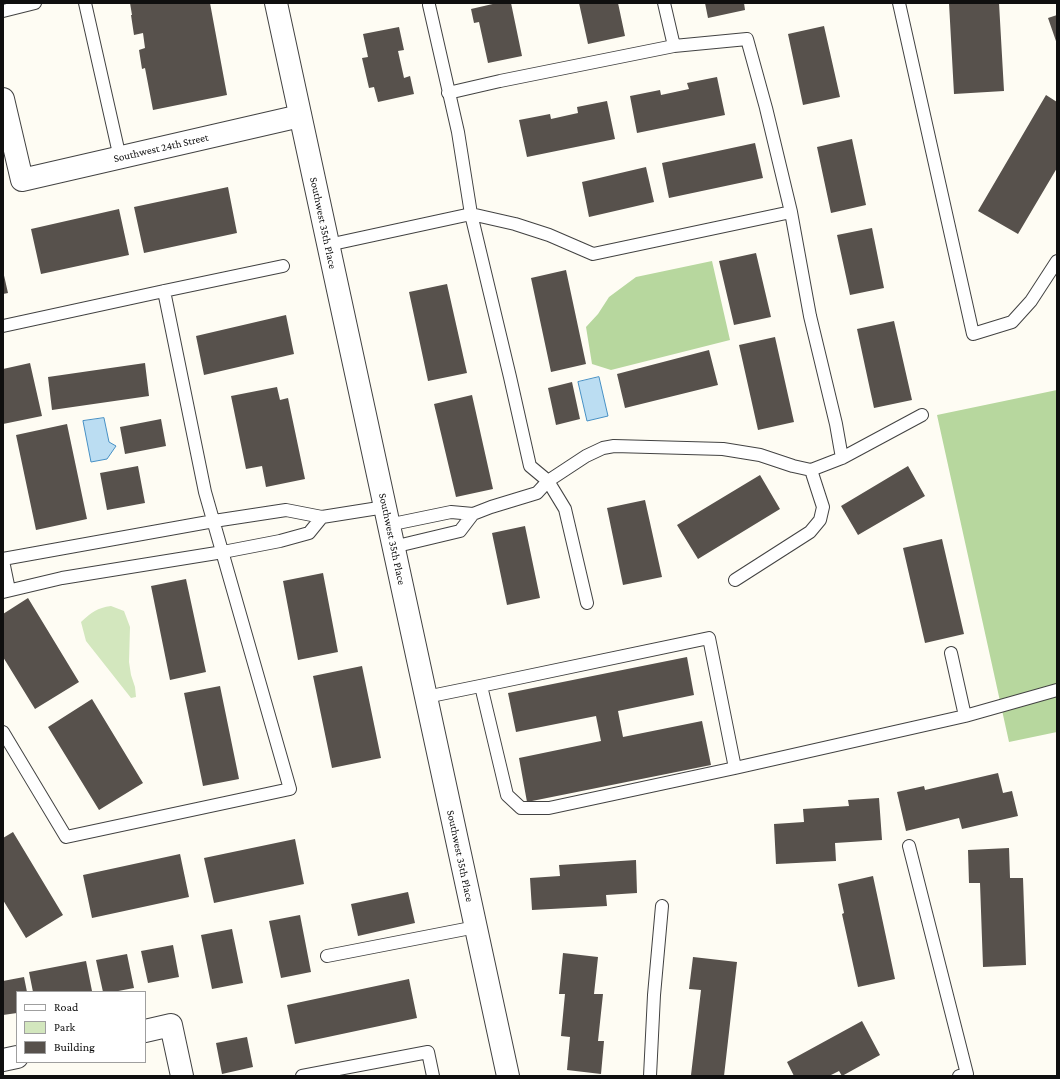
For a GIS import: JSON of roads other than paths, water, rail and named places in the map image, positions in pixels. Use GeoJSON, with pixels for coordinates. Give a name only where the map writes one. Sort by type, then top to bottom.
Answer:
{"type":"FeatureCollection","features":[{"type":"Feature","properties":{"kind":"street","name":"Southwest 35th Place"},"geometry":{"type":"LineString","coordinates":[[276,3],[508,1076]]}},
{"type":"Feature","properties":{"kind":"street","name":"Southwest 24th Street"},"geometry":{"type":"LineString","coordinates":[[3,99],[22,180],[300,116]]}},
{"type":"Feature","properties":{"kind":"street"},"geometry":{"type":"LineString","coordinates":[[146,1031],[170,1026],[182,1076]]}},
{"type":"Feature","properties":{"kind":"street"},"geometry":{"type":"LineString","coordinates":[[3,1060],[16,1057]]}},
{"type":"Feature","properties":{"kind":"lane"},"geometry":{"type":"LineString","coordinates":[[3,11],[35,3]]}},
{"type":"Feature","properties":{"kind":"lane"},"geometry":{"type":"LineString","coordinates":[[85,3],[120,158]]}},
{"type":"Feature","properties":{"kind":"lane"},"geometry":{"type":"LineString","coordinates":[[664,3],[674,46]]}},
{"type":"Feature","properties":{"kind":"lane"},"geometry":{"type":"LineString","coordinates":[[899,3],[973,334],[1012,322],[1031,301],[1057,261]]}},
{"type":"Feature","properties":{"kind":"lane"},"geometry":{"type":"LineString","coordinates":[[429,5],[458,132],[471,214],[530,466],[548,481],[565,509],[587,603]]}},
{"type":"Feature","properties":{"kind":"lane"},"geometry":{"type":"LineString","coordinates":[[448,93],[674,46],[747,39],[766,108],[791,212],[810,316],[836,424],[842,458]]}},
{"type":"Feature","properties":{"kind":"lane"},"geometry":{"type":"LineString","coordinates":[[328,245],[471,214],[515,224],[549,235],[593,254],[791,212]]}},
{"type":"Feature","properties":{"kind":"lane"},"geometry":{"type":"LineString","coordinates":[[3,326],[283,266]]}},
{"type":"Feature","properties":{"kind":"lane"},"geometry":{"type":"LineString","coordinates":[[3,732],[66,837],[290,789],[205,492],[164,291]]}},
{"type":"Feature","properties":{"kind":"lane"},"geometry":{"type":"LineString","coordinates":[[322,517],[309,533],[280,541],[223,552],[62,578],[6,591],[3,560],[214,521],[286,510],[322,517],[387,516],[451,512],[473,514],[490,507],[536,493],[548,481],[586,456],[603,448],[614,446],[723,448],[760,455],[811,470],[842,458],[922,415]]}},
{"type":"Feature","properties":{"kind":"lane"},"geometry":{"type":"LineString","coordinates":[[735,580],[810,532],[820,520],[823,507],[811,470]]}},
{"type":"Feature","properties":{"kind":"lane"},"geometry":{"type":"LineString","coordinates":[[393,547],[460,531],[473,514]]}},
{"type":"Feature","properties":{"kind":"lane"},"geometry":{"type":"LineString","coordinates":[[426,697],[709,638],[735,768]]}},
{"type":"Feature","properties":{"kind":"lane"},"geometry":{"type":"LineString","coordinates":[[951,654],[965,716]]}},
{"type":"Feature","properties":{"kind":"lane"},"geometry":{"type":"LineString","coordinates":[[481,686],[507,795],[521,808],[549,808],[735,768],[965,716],[1057,690]]}},
{"type":"Feature","properties":{"kind":"lane"},"geometry":{"type":"LineString","coordinates":[[909,846],[967,1074],[959,1076]]}},
{"type":"Feature","properties":{"kind":"lane"},"geometry":{"type":"LineString","coordinates":[[650,1076],[654,995],[662,906]]}},
{"type":"Feature","properties":{"kind":"lane"},"geometry":{"type":"LineString","coordinates":[[327,956],[476,927]]}},
{"type":"Feature","properties":{"kind":"lane"},"geometry":{"type":"LineString","coordinates":[[302,1076],[428,1052],[434,1076]]}},
{"type":"Feature","properties":{"kind":"water"},"geometry":{"type":"Polygon","coordinates":[[[599,377],[608,416],[587,421],[578,382],[599,377]]]}},
{"type":"Feature","properties":{"kind":"water"},"geometry":{"type":"Polygon","coordinates":[[[104,418],[109,442],[116,446],[107,459],[91,462],[83,421],[104,418]]]}}]}
